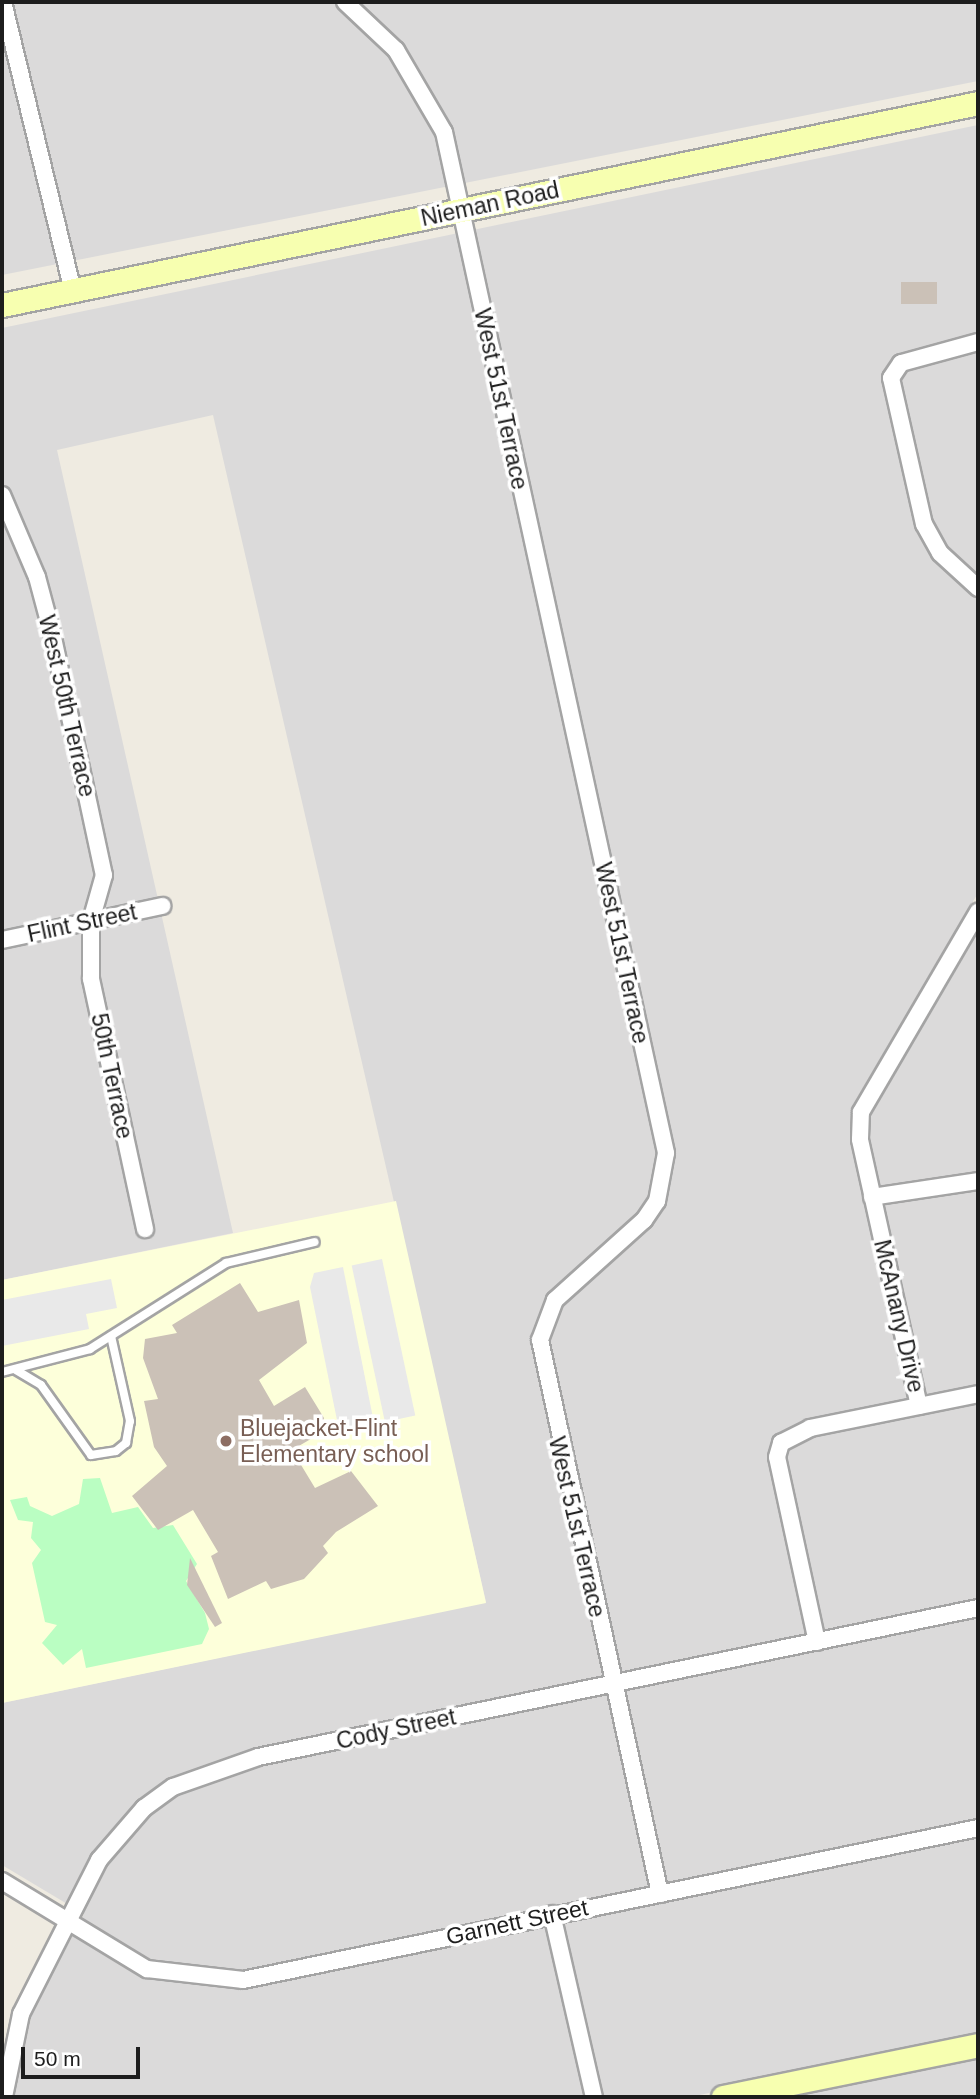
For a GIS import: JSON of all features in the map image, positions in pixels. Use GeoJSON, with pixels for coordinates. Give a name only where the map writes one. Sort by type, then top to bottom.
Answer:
{"type":"FeatureCollection","features":[{"type":"Feature","properties":{"kind":"main road","name":"Nieman Road"},"geometry":{"type":"LineString","coordinates":[[2,305],[72,288],[978,103]]}},
{"type":"Feature","properties":{"kind":"main road"},"geometry":{"type":"LineString","coordinates":[[723,2097],[978,2045]]}},
{"type":"Feature","properties":{"kind":"street"},"geometry":{"type":"LineString","coordinates":[[4,2],[72,288]]}},
{"type":"Feature","properties":{"kind":"street","name":"West 51st Terrace"},"geometry":{"type":"LineString","coordinates":[[345,2],[396,50],[422,87],[444,132],[666,1153],[657,1201],[644,1220],[555,1300],[540,1340],[660,1894]]}},
{"type":"Feature","properties":{"kind":"street"},"geometry":{"type":"LineString","coordinates":[[978,342],[929,352],[894,369],[924,524],[940,553],[978,588]]}},
{"type":"Feature","properties":{"kind":"street","name":"West 50th Terrace"},"geometry":{"type":"LineString","coordinates":[[2,495],[37,577],[52,633],[104,875],[91,921]]}},
{"type":"Feature","properties":{"kind":"street","name":"Flint Street"},"geometry":{"type":"LineString","coordinates":[[2,940],[162,906]]}},
{"type":"Feature","properties":{"kind":"street","name":"McAnany Drive"},"geometry":{"type":"LineString","coordinates":[[817,1642],[777,1457],[781,1443],[810,1428],[919,1406],[872,1197],[861,1112],[978,912]]}},
{"type":"Feature","properties":{"kind":"street","name":"50th Terrace"},"geometry":{"type":"LineString","coordinates":[[91,921],[91,979],[145,1229]]}},
{"type":"Feature","properties":{"kind":"street"},"geometry":{"type":"LineString","coordinates":[[872,1197],[978,1181]]}},
{"type":"Feature","properties":{"kind":"street"},"geometry":{"type":"LineString","coordinates":[[919,1406],[978,1394]]}},
{"type":"Feature","properties":{"kind":"street","name":"Cody Street"},"geometry":{"type":"LineString","coordinates":[[4,2097],[21,2014],[65,1923],[120,1832],[144,1808],[199,1774],[978,1608]]}},
{"type":"Feature","properties":{"kind":"street","name":"Garnett Street"},"geometry":{"type":"LineString","coordinates":[[2,1881],[65,1923],[147,1969],[181,1978],[243,1980],[978,1828]]}},
{"type":"Feature","properties":{"kind":"street"},"geometry":{"type":"LineString","coordinates":[[552,1914],[594,2097]]}},
{"type":"Feature","properties":{"kind":"lane"},"geometry":{"type":"LineString","coordinates":[[2,1372],[75,1356],[226,1263],[314,1242]]}},
{"type":"Feature","properties":{"kind":"lane"},"geometry":{"type":"LineString","coordinates":[[13,1369],[41,1385],[91,1455],[116,1451],[126,1443],[130,1421],[111,1336]]}},
{"type":"Feature","properties":{"kind":"shaded area"},"geometry":{"type":"Polygon","coordinates":[[[2,2],[978,2],[978,81],[2,275],[2,2]]]}},
{"type":"Feature","properties":{"kind":"shaded area"},"geometry":{"type":"Polygon","coordinates":[[[978,125],[978,893],[856,1100],[877,1096],[978,926],[978,2037],[690,2097],[13,2097],[32,2013],[84,1914],[2,1865],[2,1703],[486,1602],[213,415],[57,450],[233,1233],[2,1280],[2,328],[978,125]]]}},
{"type":"Feature","properties":{"kind":"shaded area","name":"Bluejacket-Flint Elementary school"},"geometry":{"type":"Polygon","coordinates":[[[396,1201],[486,1603],[2,1703],[2,1280],[396,1201]]]}},
{"type":"Feature","properties":{"kind":"shaded area"},"geometry":{"type":"Polygon","coordinates":[[[382,1259],[415,1416],[385,1422],[352,1265],[382,1259]]]}},
{"type":"Feature","properties":{"kind":"shaded area"},"geometry":{"type":"Polygon","coordinates":[[[343,1267],[374,1423],[339,1430],[310,1287],[314,1273],[343,1267]]]}},
{"type":"Feature","properties":{"kind":"shaded area"},"geometry":{"type":"Polygon","coordinates":[[[111,1279],[117,1308],[86,1314],[89,1329],[2,1346],[2,1300],[111,1279]]]}},
{"type":"Feature","properties":{"kind":"shaded area"},"geometry":{"type":"Polygon","coordinates":[[[978,2057],[978,2097],[785,2097],[978,2057]]]}},
{"type":"Feature","properties":{"kind":"green space"},"geometry":{"type":"Polygon","coordinates":[[[100,1478],[112,1513],[138,1507],[153,1528],[173,1525],[197,1564],[186,1581],[205,1613],[209,1629],[202,1644],[86,1668],[82,1649],[63,1665],[42,1643],[57,1625],[45,1622],[32,1563],[41,1550],[31,1538],[33,1522],[18,1520],[10,1500],[27,1497],[30,1506],[52,1516],[79,1504],[83,1479],[100,1478]]]}},
{"type":"Feature","properties":{"kind":"building"},"geometry":{"type":"Polygon","coordinates":[[[901,282],[937,282],[937,304],[901,304],[901,282]]]}},
{"type":"Feature","properties":{"kind":"building","name":"Bluejacket-Flint Elementary school"},"geometry":{"type":"Polygon","coordinates":[[[240,1283],[258,1312],[299,1300],[307,1343],[259,1380],[274,1406],[305,1387],[324,1418],[321,1433],[292,1450],[315,1488],[351,1471],[378,1506],[336,1532],[323,1546],[328,1553],[304,1579],[271,1589],[266,1581],[228,1599],[211,1556],[218,1552],[193,1510],[158,1530],[132,1496],[167,1466],[154,1447],[144,1401],[158,1399],[143,1358],[145,1339],[177,1333],[172,1325],[240,1283]]]}},
{"type":"Feature","properties":{"kind":"building"},"geometry":{"type":"Polygon","coordinates":[[[190,1558],[222,1623],[215,1627],[187,1585],[190,1558]]]}},
{"type":"Feature","properties":{"kind":"place","name":"Bluejacket-Flint Elementary school"},"geometry":{"type":"Point","coordinates":[226,1441]}}]}
